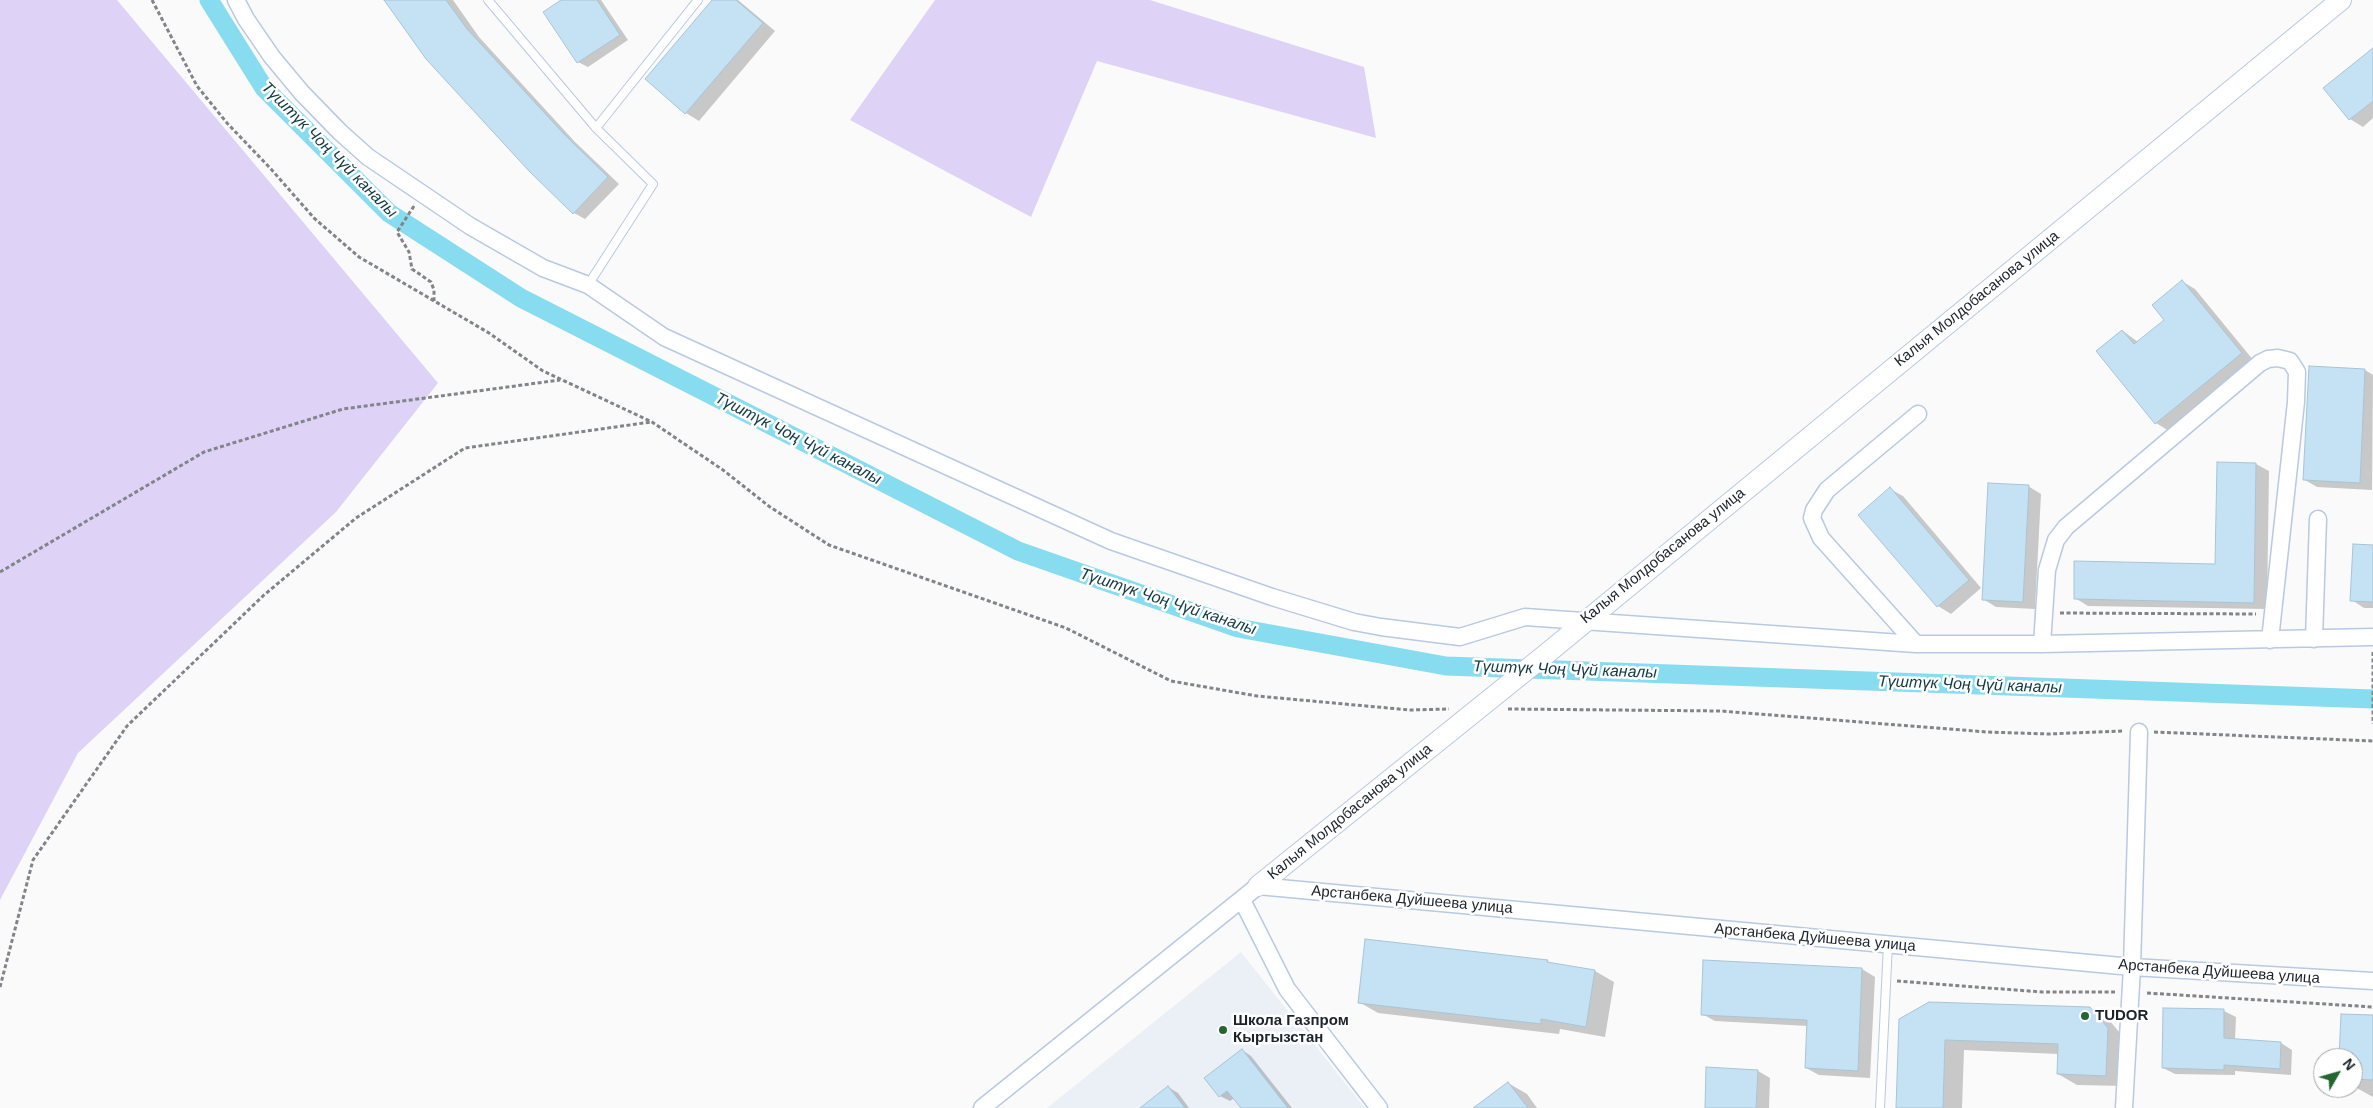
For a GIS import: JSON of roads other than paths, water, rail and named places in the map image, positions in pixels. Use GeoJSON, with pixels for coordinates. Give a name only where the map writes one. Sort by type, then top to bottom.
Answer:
{"type":"FeatureCollection","features":[{"type":"Feature","properties":{"kind":"street"},"geometry":{"type":"LineString","coordinates":[[236,0],[246,19],[272,57],[315,106],[368,156],[470,226],[543,268],[588,285],[664,337],[1111,541],[1354,622],[1460,637],[1525,617],[1916,644],[2042,644],[2373,637]]}},
{"type":"Feature","properties":{"kind":"street","name":"Калыя Молдобасанова улица"},"geometry":{"type":"LineString","coordinates":[[982,1108],[1544,656],[2341,0]]}},
{"type":"Feature","properties":{"kind":"street"},"geometry":{"type":"LineString","coordinates":[[2042,644],[2048,570],[2056,540],[2066,527],[2260,363],[2268,359],[2278,358],[2290,361],[2297,372],[2296,402],[2270,640]]}},
{"type":"Feature","properties":{"kind":"street"},"geometry":{"type":"LineString","coordinates":[[1916,644],[1822,538],[1812,518],[1814,510],[1827,490],[1918,414]]}},
{"type":"Feature","properties":{"kind":"street"},"geometry":{"type":"LineString","coordinates":[[2314,639],[2318,519]]}},
{"type":"Feature","properties":{"kind":"street"},"geometry":{"type":"LineString","coordinates":[[2124,1108],[2132,967],[2139,732]]}},
{"type":"Feature","properties":{"kind":"street","name":"Арстанбека Дуйшеева улица"},"geometry":{"type":"LineString","coordinates":[[1258,886],[2132,967],[2373,981]]}},
{"type":"Feature","properties":{"kind":"street"},"geometry":{"type":"LineString","coordinates":[[1242,900],[1287,989],[1379,1108]]}},
{"type":"Feature","properties":{"kind":"lane"},"geometry":{"type":"LineString","coordinates":[[488,0],[596,128],[653,184],[588,285]]}},
{"type":"Feature","properties":{"kind":"lane"},"geometry":{"type":"LineString","coordinates":[[596,128],[698,0]]}},
{"type":"Feature","properties":{"kind":"lane"},"geometry":{"type":"LineString","coordinates":[[1880,1108],[1888,944]]}},
{"type":"Feature","properties":{"kind":"waterway","name":"Түштүк Чоң Чүй каналы"},"geometry":{"type":"LineString","coordinates":[[209,0],[264,88],[389,213],[521,298],[1018,551],[1238,628],[1446,666],[2373,699]]}},
{"type":"Feature","properties":{"kind":"place","name":"TUDOR"},"geometry":{"type":"Point","coordinates":[2085,1016]}},
{"type":"Feature","properties":{"kind":"place","name":"Школа Газпром Кыргызстан"},"geometry":{"type":"Point","coordinates":[1223,1030]}}]}
